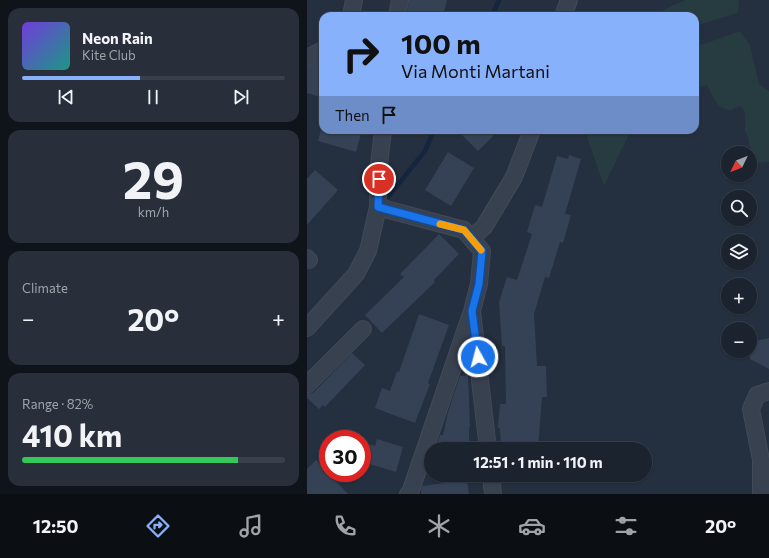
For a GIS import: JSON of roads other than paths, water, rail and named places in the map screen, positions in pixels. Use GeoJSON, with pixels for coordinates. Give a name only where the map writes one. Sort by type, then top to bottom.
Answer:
{"type":"FeatureCollection","features":[{"type":"Feature","properties":{"kind":"street"},"geometry":{"type":"LineString","coordinates":[[352,12],[354,0]]}},
{"type":"Feature","properties":{"kind":"street"},"geometry":{"type":"LineString","coordinates":[[398,12],[400,0]]}},
{"type":"Feature","properties":{"kind":"street"},"geometry":{"type":"LineString","coordinates":[[564,12],[569,0]]}},
{"type":"Feature","properties":{"kind":"street"},"geometry":{"type":"LineString","coordinates":[[307,58],[319,52]]}},
{"type":"Feature","properties":{"kind":"street"},"geometry":{"type":"LineString","coordinates":[[307,328],[356,274],[368,251],[378,207],[379,165],[383,134]]}},
{"type":"Feature","properties":{"kind":"street"},"geometry":{"type":"LineString","coordinates":[[471,238],[484,227],[514,177],[530,134]]}},
{"type":"Feature","properties":{"kind":"street"},"geometry":{"type":"LineString","coordinates":[[378,207],[464,230],[482,251],[479,284],[472,311],[410,493],[408,494]]}},
{"type":"Feature","properties":{"kind":"street"},"geometry":{"type":"LineString","coordinates":[[472,311],[487,442]]}},
{"type":"Feature","properties":{"kind":"street"},"geometry":{"type":"LineString","coordinates":[[307,385],[363,329]]}},
{"type":"Feature","properties":{"kind":"street"},"geometry":{"type":"LineString","coordinates":[[761,494],[761,460],[751,409],[757,395],[769,391]]}},
{"type":"Feature","properties":{"kind":"street"},"geometry":{"type":"LineString","coordinates":[[492,482],[493,494]]}},
{"type":"Feature","properties":{"kind":"waterway"},"geometry":{"type":"LineString","coordinates":[[494,12],[499,0]]}},
{"type":"Feature","properties":{"kind":"waterway"},"geometry":{"type":"LineString","coordinates":[[388,197],[425,151],[432,134]]}}]}
